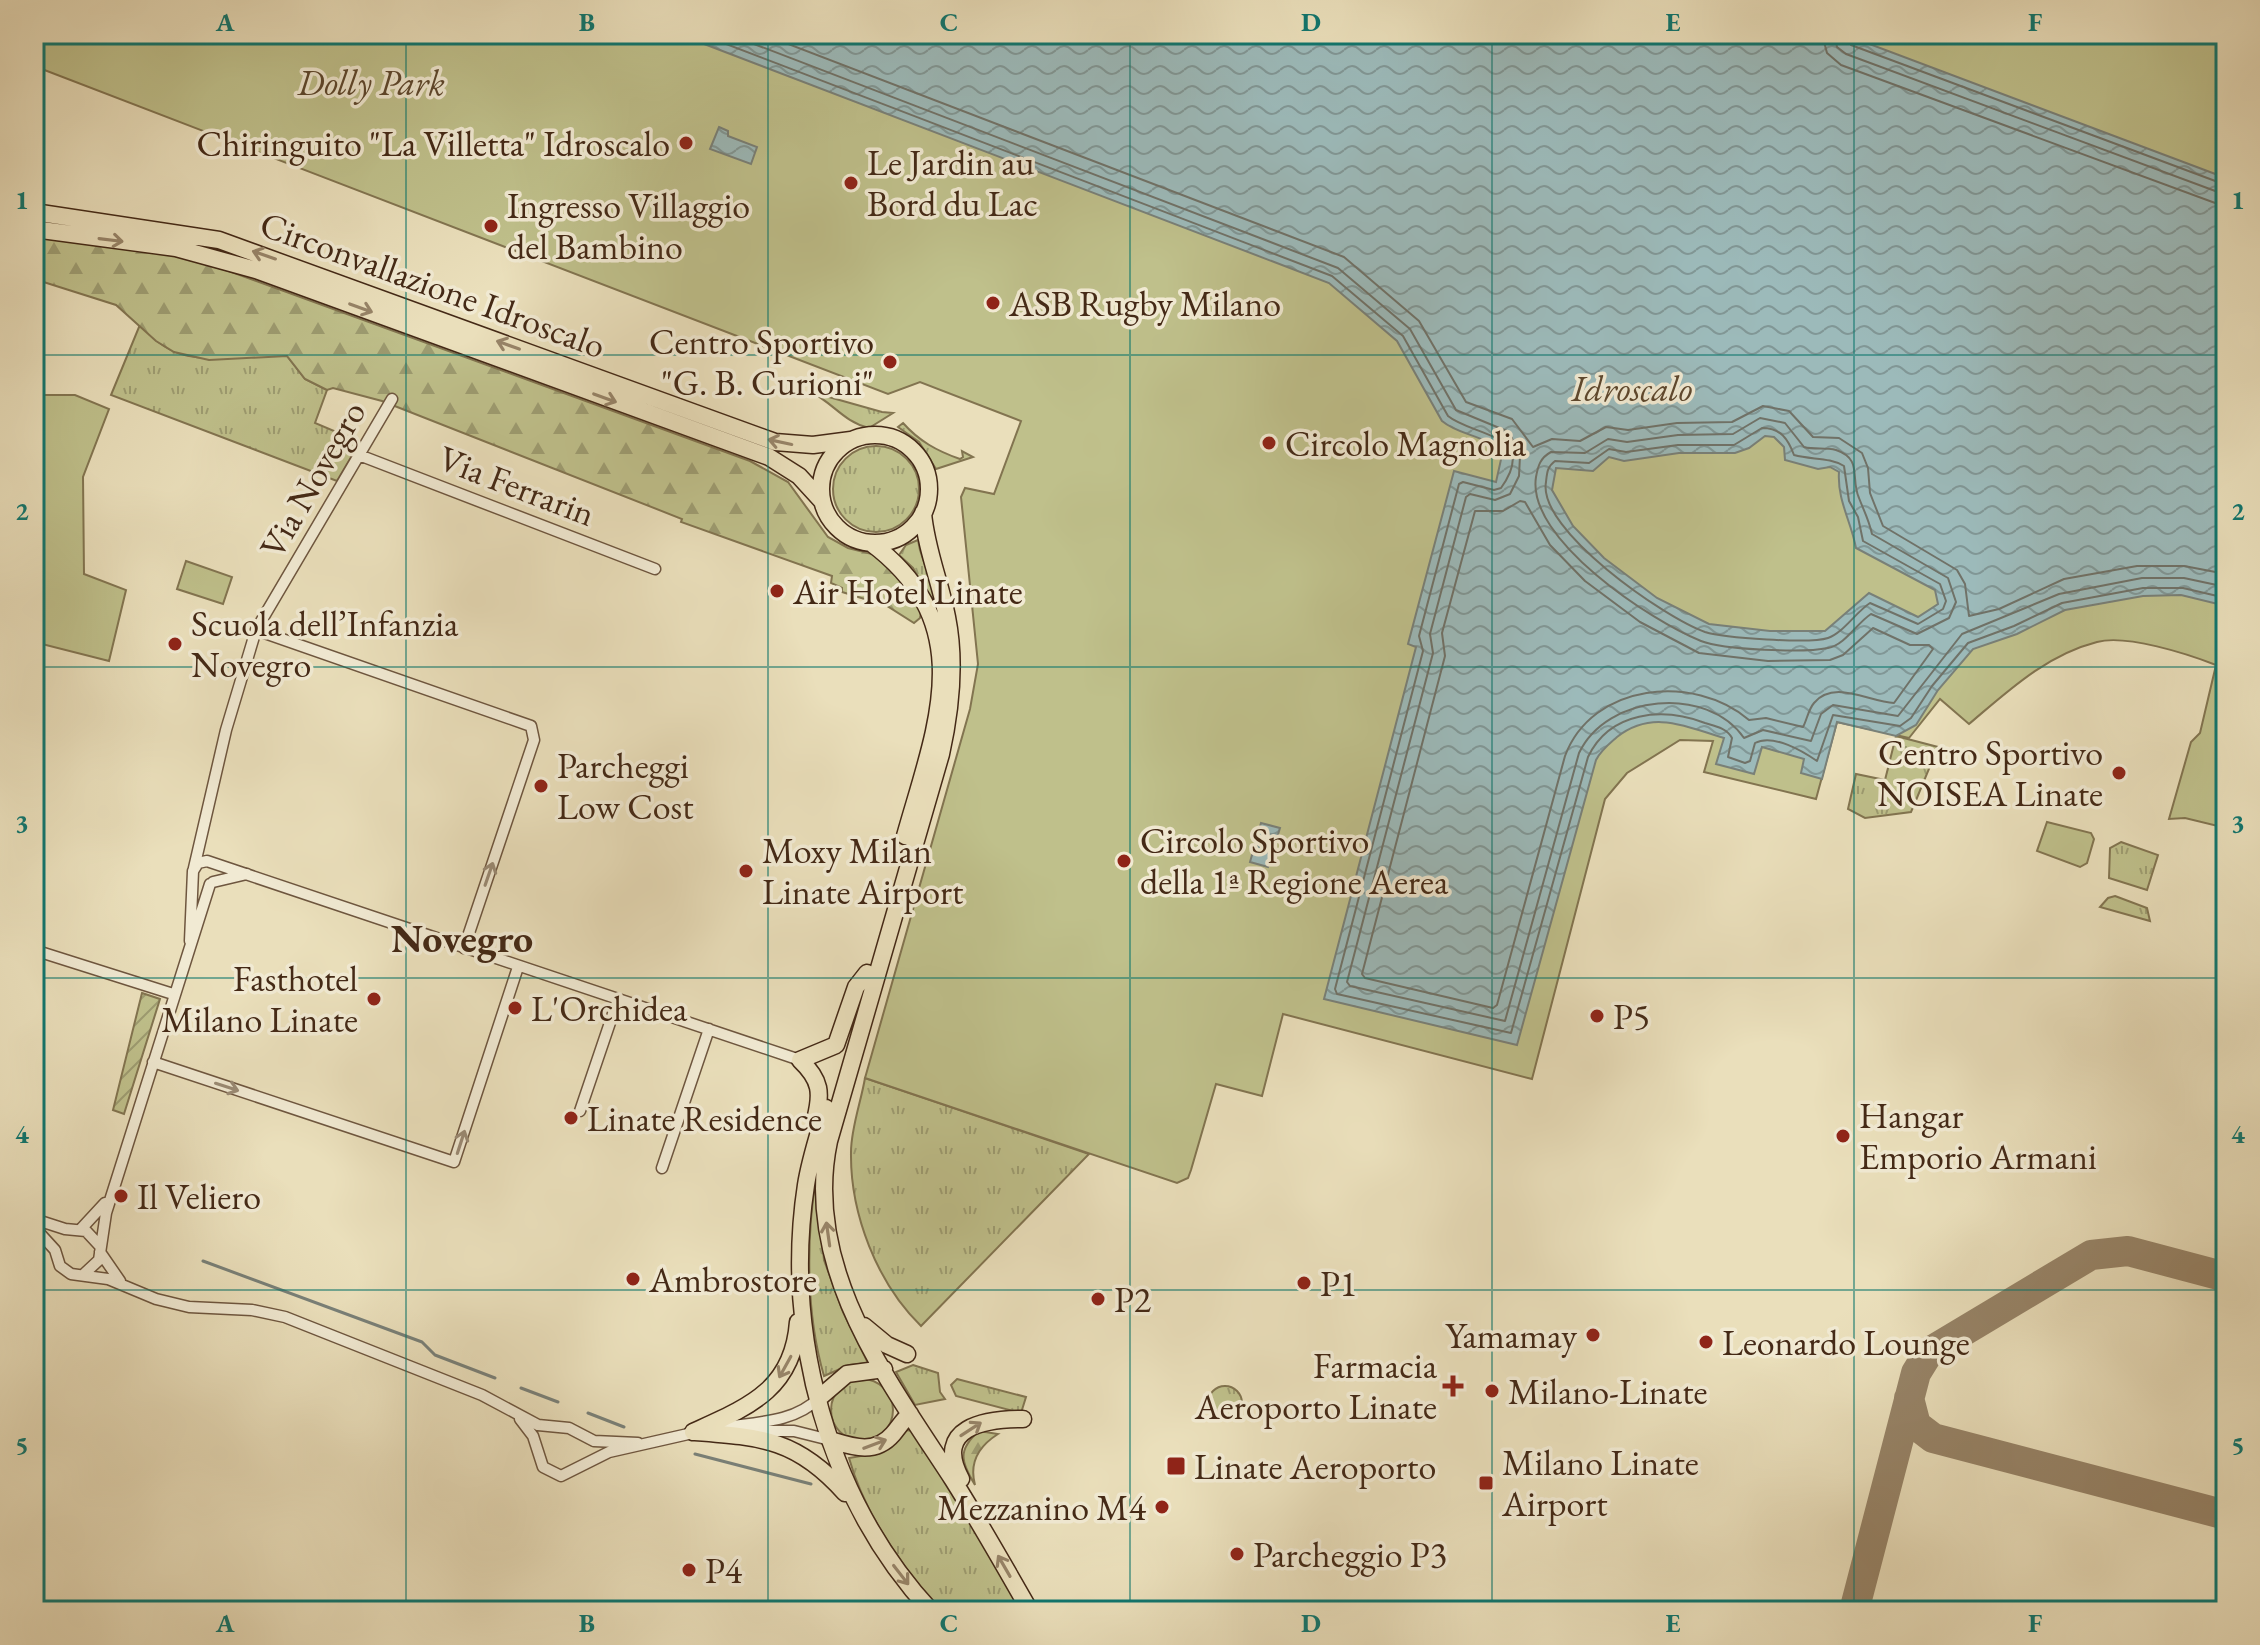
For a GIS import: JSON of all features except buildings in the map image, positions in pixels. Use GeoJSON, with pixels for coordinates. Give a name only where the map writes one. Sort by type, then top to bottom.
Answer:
{"type":"FeatureCollection","features":[{"type":"Feature","properties":{"kind":"main road","name":"Circonvallazione Idroscalo"},"geometry":{"type":"LineString","coordinates":[[34,212],[219,240],[775,442],[813,445],[851,440]]}},
{"type":"Feature","properties":{"kind":"main road","name":"Circonvallazione Idroscalo"},"geometry":{"type":"LineString","coordinates":[[34,229],[176,248],[256,270],[769,457],[799,476],[821,500]]}},
{"type":"Feature","properties":{"kind":"main road"},"geometry":{"type":"LineString","coordinates":[[923,513],[902,536],[871,543],[852,539],[835,527],[821,500],[826,464],[851,440],[877,435],[910,448],[928,479],[923,513],[927,542],[947,615],[951,696],[941,754],[827,1151],[824,1193],[829,1244],[851,1309],[910,1414],[979,1521],[1030,1611]]}},
{"type":"Feature","properties":{"kind":"main road"},"geometry":{"type":"LineString","coordinates":[[806,1180],[929,750],[941,670],[933,613],[909,575],[871,543]]}},
{"type":"Feature","properties":{"kind":"main road"},"geometry":{"type":"LineString","coordinates":[[693,1432],[750,1406],[783,1373],[798,1333],[807,1147],[821,1095],[812,1071],[800,1060],[836,1045],[856,987],[867,973]]}},
{"type":"Feature","properties":{"kind":"main road"},"geometry":{"type":"LineString","coordinates":[[802,1264],[805,1331],[830,1440],[856,1507],[878,1545],[931,1611]]}},
{"type":"Feature","properties":{"kind":"main road"},"geometry":{"type":"LineString","coordinates":[[851,1309],[872,1334],[907,1354]]}},
{"type":"Feature","properties":{"kind":"main road"},"geometry":{"type":"LineString","coordinates":[[819,1398],[847,1374],[884,1369]]}},
{"type":"Feature","properties":{"kind":"main road"},"geometry":{"type":"LineString","coordinates":[[830,1440],[856,1448],[876,1446],[889,1438],[910,1414]]}},
{"type":"Feature","properties":{"kind":"main road"},"geometry":{"type":"LineString","coordinates":[[979,1521],[954,1467],[957,1441],[968,1427],[976,1423],[991,1419],[1023,1419]]}},
{"type":"Feature","properties":{"kind":"main road"},"geometry":{"type":"LineString","coordinates":[[693,1432],[758,1437],[790,1448],[824,1470],[856,1507]]}},
{"type":"Feature","properties":{"kind":"street","name":"Via Novegro"},"geometry":{"type":"LineString","coordinates":[[190,941],[193,872],[226,730],[256,630],[392,399]]}},
{"type":"Feature","properties":{"kind":"street","name":"Via Ferrarin"},"geometry":{"type":"LineString","coordinates":[[359,455],[655,569]]}},
{"type":"Feature","properties":{"kind":"street"},"geometry":{"type":"LineString","coordinates":[[256,630],[531,726],[534,740],[464,948]]}},
{"type":"Feature","properties":{"kind":"street","name":"Via Novegro"},"geometry":{"type":"LineString","coordinates":[[206,815],[204,840],[210,862]]}},
{"type":"Feature","properties":{"kind":"street"},"geometry":{"type":"LineString","coordinates":[[249,874],[200,884],[193,872],[200,862],[210,862],[249,874],[800,1060]]}},
{"type":"Feature","properties":{"kind":"street"},"geometry":{"type":"LineString","coordinates":[[210,862],[217,872],[212,883]]}},
{"type":"Feature","properties":{"kind":"street","name":"Via Novegro"},"geometry":{"type":"LineString","coordinates":[[81,1274],[95,1266],[114,1187],[190,941],[212,883]]}},
{"type":"Feature","properties":{"kind":"street"},"geometry":{"type":"LineString","coordinates":[[34,950],[173,994]]}},
{"type":"Feature","properties":{"kind":"street"},"geometry":{"type":"LineString","coordinates":[[153,1062],[454,1162],[518,967]]}},
{"type":"Feature","properties":{"kind":"street"},"geometry":{"type":"LineString","coordinates":[[580,1111],[618,999]]}},
{"type":"Feature","properties":{"kind":"street"},"geometry":{"type":"LineString","coordinates":[[662,1168],[709,1029]]}},
{"type":"Feature","properties":{"kind":"street","name":"Via Novegro"},"geometry":{"type":"LineString","coordinates":[[55,1250],[59,1239],[97,1215],[114,1187]]}},
{"type":"Feature","properties":{"kind":"street"},"geometry":{"type":"LineString","coordinates":[[34,1219],[93,1236],[110,1271],[125,1284]]}},
{"type":"Feature","properties":{"kind":"street"},"geometry":{"type":"LineString","coordinates":[[34,1227],[55,1250],[62,1269],[125,1284],[156,1299],[189,1307],[246,1309],[285,1317],[482,1395],[553,1428],[569,1428],[580,1436],[604,1442],[638,1443]]}},
{"type":"Feature","properties":{"kind":"street"},"geometry":{"type":"LineString","coordinates":[[514,1412],[530,1432],[541,1464],[552,1474],[569,1474],[582,1464],[638,1443],[785,1418],[819,1398]]}},
{"type":"Feature","properties":{"kind":"street"},"geometry":{"type":"LineString","coordinates":[[537,1449],[543,1435],[553,1428]]}},
{"type":"Feature","properties":{"kind":"street"},"geometry":{"type":"LineString","coordinates":[[693,1432],[789,1430],[830,1440]]}},
{"type":"Feature","properties":{"kind":"street"},"geometry":{"type":"LineString","coordinates":[[580,1436],[585,1448],[582,1464]]}},
{"type":"Feature","properties":{"kind":"green space","name":"Idroscalo"},"geometry":{"type":"Polygon","coordinates":[[[34,34],[2226,34],[2226,828],[2185,818],[2169,819],[2191,742],[2200,733],[2216,665],[2140,643],[2097,642],[2044,665],[1969,724],[1940,699],[1909,738],[1837,722],[1816,799],[1704,772],[1713,741],[1680,740],[1627,773],[1605,799],[1532,1079],[1283,1014],[1262,1096],[1216,1084],[1188,1178],[1177,1183],[865,1078],[970,709],[978,664],[961,497],[965,488],[994,494],[1021,421],[920,382],[888,394],[34,66],[34,34]]]}},
{"type":"Feature","properties":{"kind":"green space"},"geometry":{"type":"Polygon","coordinates":[[[34,237],[172,255],[226,270],[750,461],[788,482],[828,537],[848,548],[884,557],[922,607],[920,618],[914,623],[887,606],[842,592],[842,588],[831,583],[832,576],[681,522],[682,519],[382,401],[333,388],[327,390],[305,379],[287,356],[209,360],[174,352],[156,341],[116,305],[34,279],[34,237]]]}},
{"type":"Feature","properties":{"kind":"green space"},"geometry":{"type":"Polygon","coordinates":[[[139,327],[143,327],[160,343],[194,357],[287,356],[305,379],[327,390],[315,423],[360,442],[337,481],[111,395],[139,327]]]}},
{"type":"Feature","properties":{"kind":"green space"},"geometry":{"type":"Polygon","coordinates":[[[811,392],[893,413],[869,428],[852,421],[811,392]]]}},
{"type":"Feature","properties":{"kind":"green space"},"geometry":{"type":"Polygon","coordinates":[[[34,395],[75,395],[109,409],[83,477],[84,574],[126,590],[109,661],[34,642],[34,395]]]}},
{"type":"Feature","properties":{"kind":"green space"},"geometry":{"type":"Polygon","coordinates":[[[903,423],[922,440],[944,453],[960,459],[963,457],[962,451],[973,457],[936,469],[919,442],[898,427],[903,423]]]}},
{"type":"Feature","properties":{"kind":"green space"},"geometry":{"type":"Polygon","coordinates":[[[868,446],[884,446],[907,458],[916,472],[919,489],[916,506],[907,520],[884,532],[868,532],[852,525],[840,513],[833,497],[833,481],[840,465],[852,453],[868,446]]]}},
{"type":"Feature","properties":{"kind":"green space"},"geometry":{"type":"Polygon","coordinates":[[[918,540],[940,610],[936,609],[913,568],[899,555],[906,545],[918,540]]]}},
{"type":"Feature","properties":{"kind":"green space"},"geometry":{"type":"Polygon","coordinates":[[[186,561],[232,577],[223,604],[177,589],[186,561]]]}},
{"type":"Feature","properties":{"kind":"green space"},"geometry":{"type":"Polygon","coordinates":[[[1896,736],[1938,747],[1911,812],[1865,818],[1848,809],[1856,774],[1885,780],[1896,736]]]}},
{"type":"Feature","properties":{"kind":"green space"},"geometry":{"type":"Polygon","coordinates":[[[2047,822],[2091,833],[2094,839],[2087,863],[2080,867],[2037,851],[2047,822]]]}},
{"type":"Feature","properties":{"kind":"green space"},"geometry":{"type":"Polygon","coordinates":[[[2121,842],[2158,855],[2147,890],[2109,878],[2110,848],[2121,842]]]}},
{"type":"Feature","properties":{"kind":"green space"},"geometry":{"type":"Polygon","coordinates":[[[2115,896],[2147,908],[2150,921],[2100,907],[2108,898],[2115,896]]]}},
{"type":"Feature","properties":{"kind":"green space"},"geometry":{"type":"Polygon","coordinates":[[[142,993],[160,999],[124,1114],[113,1110],[142,993]]]}},
{"type":"Feature","properties":{"kind":"green space"},"geometry":{"type":"Polygon","coordinates":[[[865,1078],[1089,1154],[921,1326],[905,1309],[879,1268],[855,1199],[851,1143],[865,1078]]]}},
{"type":"Feature","properties":{"kind":"green space"},"geometry":{"type":"Polygon","coordinates":[[[816,1177],[824,1260],[843,1312],[868,1363],[849,1365],[824,1376],[811,1303],[810,1226],[816,1177]]]}},
{"type":"Feature","properties":{"kind":"green space"},"geometry":{"type":"Polygon","coordinates":[[[913,1365],[938,1373],[940,1392],[945,1399],[915,1405],[896,1372],[913,1365]]]}},
{"type":"Feature","properties":{"kind":"green space"},"geometry":{"type":"Polygon","coordinates":[[[856,1379],[868,1379],[884,1388],[891,1398],[891,1422],[884,1432],[868,1441],[856,1441],[836,1427],[831,1416],[831,1404],[845,1384],[856,1379]]]}},
{"type":"Feature","properties":{"kind":"green space"},"geometry":{"type":"Polygon","coordinates":[[[957,1379],[1026,1397],[1021,1413],[956,1396],[951,1385],[957,1379]]]}},
{"type":"Feature","properties":{"kind":"green space"},"geometry":{"type":"Polygon","coordinates":[[[1225,1386],[1237,1391],[1242,1403],[1237,1415],[1225,1420],[1213,1415],[1208,1403],[1213,1391],[1225,1386]]]}},
{"type":"Feature","properties":{"kind":"green space"},"geometry":{"type":"Polygon","coordinates":[[[906,1430],[913,1431],[973,1524],[1023,1611],[941,1611],[886,1539],[864,1499],[849,1458],[878,1453],[906,1430]]]}},
{"type":"Feature","properties":{"kind":"green space"},"geometry":{"type":"Polygon","coordinates":[[[979,1431],[998,1434],[977,1456],[973,1469],[975,1485],[964,1463],[964,1450],[979,1431]]]}},
{"type":"Feature","properties":{"kind":"water","name":"Idroscalo"},"geometry":{"type":"Polygon","coordinates":[[[678,34],[1843,34],[2226,178],[2226,606],[2181,595],[2143,596],[2065,610],[2017,634],[1973,649],[1938,690],[1916,725],[1896,736],[1837,722],[1822,779],[1801,773],[1804,759],[1762,747],[1754,774],[1716,764],[1724,738],[1683,725],[1657,722],[1630,729],[1608,745],[1596,760],[1517,1045],[1324,999],[1416,647],[1408,644],[1454,471],[1496,482],[1502,455],[1482,439],[1442,421],[1397,341],[1329,283],[678,34]],[[1765,436],[1749,448],[1735,453],[1679,453],[1624,461],[1609,457],[1593,471],[1556,468],[1552,490],[1573,526],[1604,558],[1657,598],[1709,624],[1770,631],[1825,631],[1869,593],[1918,617],[1938,604],[1935,590],[1856,548],[1842,501],[1839,472],[1830,467],[1818,469],[1785,460],[1784,447],[1774,437],[1765,436]]]}},
{"type":"Feature","properties":{"kind":"water"},"geometry":{"type":"Polygon","coordinates":[[[719,127],[728,131],[728,136],[757,147],[751,164],[710,149],[719,127]]]}},
{"type":"Feature","properties":{"kind":"water"},"geometry":{"type":"Polygon","coordinates":[[[1261,823],[1280,828],[1268,867],[1250,862],[1261,823]]]}},
{"type":"Feature","properties":{"kind":"waterway"},"geometry":{"type":"LineString","coordinates":[[203,1261],[422,1342],[435,1355],[495,1378]]}},
{"type":"Feature","properties":{"kind":"waterway"},"geometry":{"type":"LineString","coordinates":[[521,1388],[558,1402]]}},
{"type":"Feature","properties":{"kind":"waterway"},"geometry":{"type":"LineString","coordinates":[[588,1413],[624,1427]]}},
{"type":"Feature","properties":{"kind":"waterway"},"geometry":{"type":"LineString","coordinates":[[695,1454],[811,1484]]}},
{"type":"Feature","properties":{"kind":"taxiway"},"geometry":{"type":"LineString","coordinates":[[1854,1611],[1916,1373],[1929,1352],[2091,1255],[2128,1251],[2226,1277]]}},
{"type":"Feature","properties":{"kind":"taxiway"},"geometry":{"type":"LineString","coordinates":[[1909,1398],[1916,1425],[1933,1438],[2226,1515]]}},
{"type":"Feature","properties":{"kind":"place","name":"Chiringuito \"La Villetta\" Idroscalo"},"geometry":{"type":"Point","coordinates":[686,143]}},
{"type":"Feature","properties":{"kind":"place","name":"Le Jardin au Bord du Lac"},"geometry":{"type":"Point","coordinates":[851,183]}},
{"type":"Feature","properties":{"kind":"place","name":"Ingresso Villaggio del Bambino"},"geometry":{"type":"Point","coordinates":[491,226]}},
{"type":"Feature","properties":{"kind":"place","name":"ASB Rugby Milano"},"geometry":{"type":"Point","coordinates":[993,303]}},
{"type":"Feature","properties":{"kind":"place","name":"Centro Sportivo \"G. B. Curioni\""},"geometry":{"type":"Point","coordinates":[890,362]}},
{"type":"Feature","properties":{"kind":"place","name":"Circolo Magnolia"},"geometry":{"type":"Point","coordinates":[1269,443]}},
{"type":"Feature","properties":{"kind":"place","name":"Air Hotel Linate"},"geometry":{"type":"Point","coordinates":[777,591]}},
{"type":"Feature","properties":{"kind":"place","name":"Scuola dell’Infanzia Novegro"},"geometry":{"type":"Point","coordinates":[175,644]}},
{"type":"Feature","properties":{"kind":"place","name":"Centro Sportivo NOISEA Linate"},"geometry":{"type":"Point","coordinates":[2119,773]}},
{"type":"Feature","properties":{"kind":"place","name":"Parcheggi Low Cost"},"geometry":{"type":"Point","coordinates":[541,786]}},
{"type":"Feature","properties":{"kind":"place","name":"Circolo Sportivo della 1ª Regione Aerea"},"geometry":{"type":"Point","coordinates":[1124,861]}},
{"type":"Feature","properties":{"kind":"place","name":"Moxy Milan Linate Airport"},"geometry":{"type":"Point","coordinates":[746,871]}},
{"type":"Feature","properties":{"kind":"place","name":"Fasthotel Milano Linate"},"geometry":{"type":"Point","coordinates":[374,999]}},
{"type":"Feature","properties":{"kind":"place","name":"L'Orchidea"},"geometry":{"type":"Point","coordinates":[515,1008]}},
{"type":"Feature","properties":{"kind":"place","name":"P5"},"geometry":{"type":"Point","coordinates":[1597,1016]}},
{"type":"Feature","properties":{"kind":"place","name":"Linate Residence"},"geometry":{"type":"Point","coordinates":[571,1118]}},
{"type":"Feature","properties":{"kind":"place","name":"Hangar Emporio Armani"},"geometry":{"type":"Point","coordinates":[1843,1136]}},
{"type":"Feature","properties":{"kind":"place","name":"Il Veliero"},"geometry":{"type":"Point","coordinates":[121,1196]}},
{"type":"Feature","properties":{"kind":"place","name":"Ambrostore"},"geometry":{"type":"Point","coordinates":[633,1279]}},
{"type":"Feature","properties":{"kind":"place","name":"P1"},"geometry":{"type":"Point","coordinates":[1304,1283]}},
{"type":"Feature","properties":{"kind":"place","name":"P2"},"geometry":{"type":"Point","coordinates":[1098,1299]}},
{"type":"Feature","properties":{"kind":"place","name":"Yamamay"},"geometry":{"type":"Point","coordinates":[1593,1335]}},
{"type":"Feature","properties":{"kind":"place","name":"Leonardo Lounge"},"geometry":{"type":"Point","coordinates":[1706,1342]}},
{"type":"Feature","properties":{"kind":"place","name":"Farmacia Aeroporto Linate"},"geometry":{"type":"Point","coordinates":[1453,1386]}},
{"type":"Feature","properties":{"kind":"place","name":"Milano-Linate"},"geometry":{"type":"Point","coordinates":[1492,1391]}},
{"type":"Feature","properties":{"kind":"place","name":"Linate Aeroporto"},"geometry":{"type":"Point","coordinates":[1176,1466]}},
{"type":"Feature","properties":{"kind":"place","name":"Milano Linate Airport"},"geometry":{"type":"Point","coordinates":[1486,1483]}},
{"type":"Feature","properties":{"kind":"place","name":"Mezzanino M4"},"geometry":{"type":"Point","coordinates":[1162,1507]}},
{"type":"Feature","properties":{"kind":"place","name":"Parcheggio P3"},"geometry":{"type":"Point","coordinates":[1237,1554]}},
{"type":"Feature","properties":{"kind":"place","name":"P4"},"geometry":{"type":"Point","coordinates":[689,1570]}},
{"type":"Feature","properties":{"kind":"district","name":"Novegro"},"geometry":{"type":"Point","coordinates":[462,938]}},
{"type":"Feature","properties":{"kind":"park label","name":"Dolly Park"},"geometry":{"type":"Point","coordinates":[371,82]}}]}
